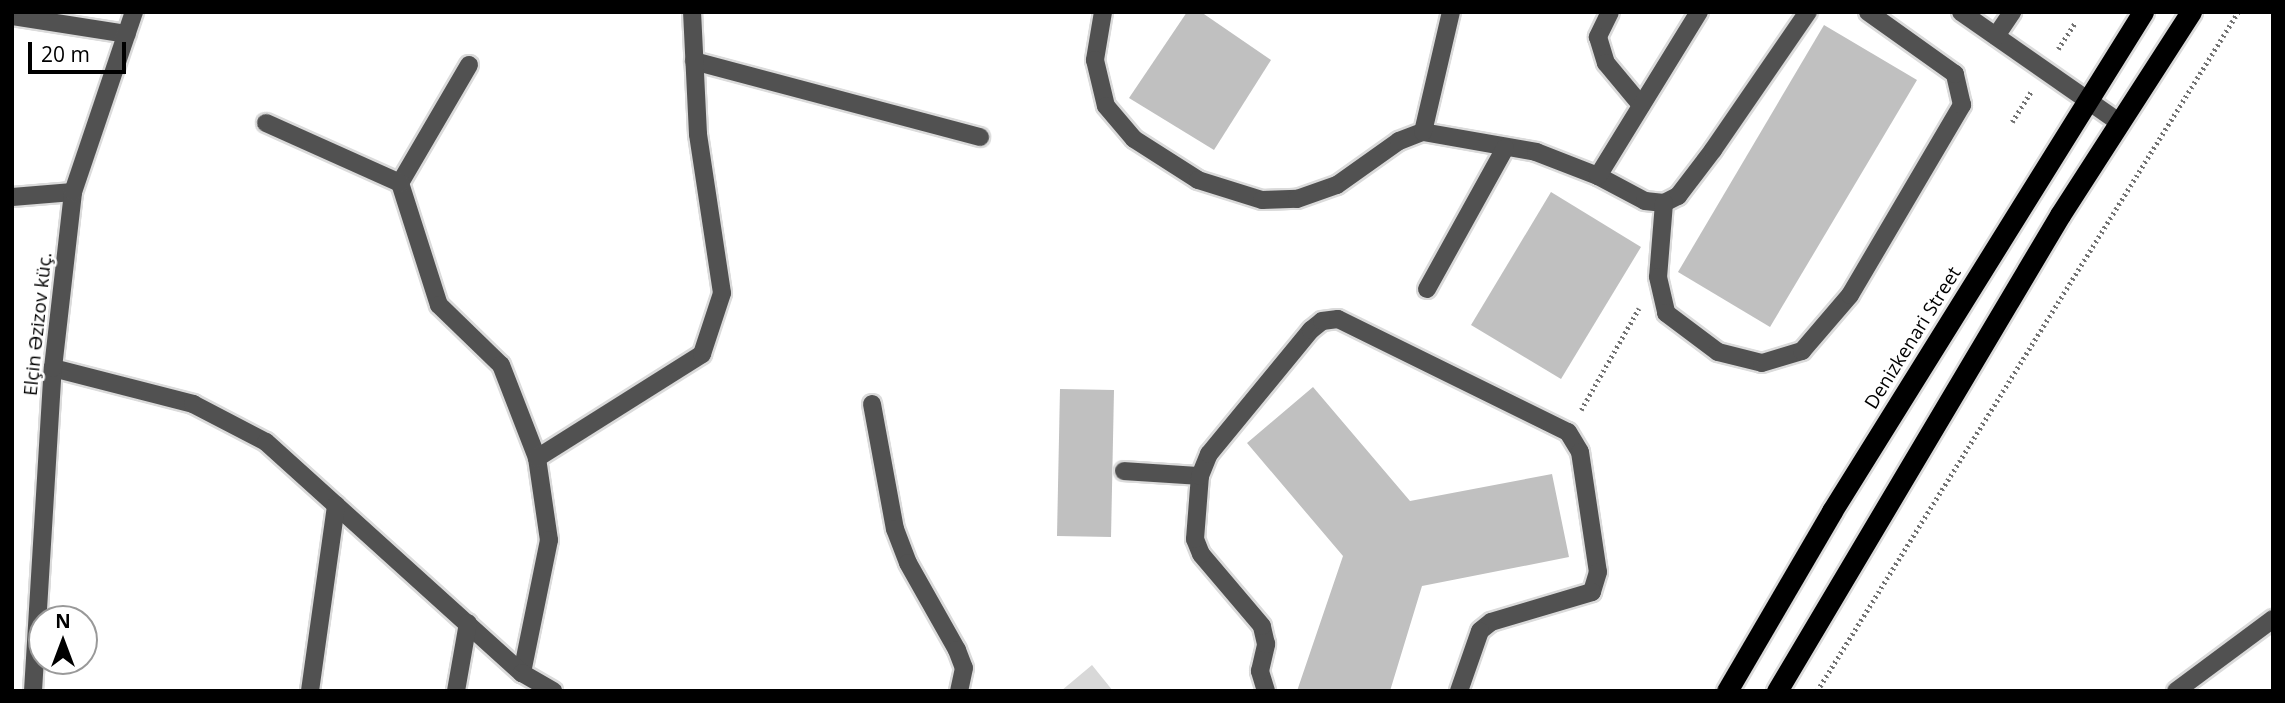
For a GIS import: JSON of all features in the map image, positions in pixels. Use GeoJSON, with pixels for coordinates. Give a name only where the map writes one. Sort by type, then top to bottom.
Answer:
{"type":"FeatureCollection","features":[{"type":"Feature","properties":{"kind":"highway","name":"Denizkenari Street"},"geometry":{"type":"LineString","coordinates":[[1727,691],[1832,511],[2143,12]]}},
{"type":"Feature","properties":{"kind":"highway"},"geometry":{"type":"LineString","coordinates":[[1777,691],[2004,309],[2191,12]]}},
{"type":"Feature","properties":{"kind":"street","name":"Elçin Əzizov küç."},"geometry":{"type":"LineString","coordinates":[[33,691],[53,368],[73,192],[134,12]]}},
{"type":"Feature","properties":{"kind":"street"},"geometry":{"type":"LineString","coordinates":[[537,458],[702,354],[722,293],[698,134],[692,12]]}},
{"type":"Feature","properties":{"kind":"street"},"geometry":{"type":"LineString","coordinates":[[1103,12],[1095,60],[1106,106],[1135,139],[1198,180],[1262,200],[1297,199],[1337,185],[1399,141],[1423,132],[1536,152],[1598,176],[1645,201],[1664,203],[1678,196],[1713,150],[1808,12]]}},
{"type":"Feature","properties":{"kind":"street"},"geometry":{"type":"LineString","coordinates":[[1423,132],[1451,12]]}},
{"type":"Feature","properties":{"kind":"street"},"geometry":{"type":"LineString","coordinates":[[1610,12],[1598,37],[1606,63],[1640,105]]}},
{"type":"Feature","properties":{"kind":"street"},"geometry":{"type":"LineString","coordinates":[[1598,176],[1699,12]]}},
{"type":"Feature","properties":{"kind":"street"},"geometry":{"type":"LineString","coordinates":[[1664,203],[1658,277],[1666,313],[1718,352],[1762,363],[1802,351],[1850,295],[1962,105],[1955,74],[1868,12]]}},
{"type":"Feature","properties":{"kind":"street"},"geometry":{"type":"LineString","coordinates":[[1961,12],[2120,123]]}},
{"type":"Feature","properties":{"kind":"street"},"geometry":{"type":"LineString","coordinates":[[1996,36],[2012,12]]}},
{"type":"Feature","properties":{"kind":"street"},"geometry":{"type":"LineString","coordinates":[[12,16],[127,34]]}},
{"type":"Feature","properties":{"kind":"street"},"geometry":{"type":"LineString","coordinates":[[694,61],[980,137]]}},
{"type":"Feature","properties":{"kind":"street"},"geometry":{"type":"LineString","coordinates":[[469,65],[400,183],[439,305],[501,365],[537,458],[548,540],[522,673]]}},
{"type":"Feature","properties":{"kind":"street"},"geometry":{"type":"LineString","coordinates":[[266,123],[400,183]]}},
{"type":"Feature","properties":{"kind":"street"},"geometry":{"type":"LineString","coordinates":[[1427,289],[1505,148]]}},
{"type":"Feature","properties":{"kind":"street"},"geometry":{"type":"LineString","coordinates":[[12,197],[73,192]]}},
{"type":"Feature","properties":{"kind":"street"},"geometry":{"type":"LineString","coordinates":[[1266,691],[1260,671],[1266,644],[1262,626],[1201,554],[1195,539],[1200,476],[1209,454],[1311,330],[1322,321],[1338,319],[1568,432],[1580,452],[1598,572],[1592,592],[1491,622],[1480,631],[1459,691]]}},
{"type":"Feature","properties":{"kind":"street"},"geometry":{"type":"LineString","coordinates":[[53,368],[193,404],[266,442],[522,673],[552,691]]}},
{"type":"Feature","properties":{"kind":"street"},"geometry":{"type":"LineString","coordinates":[[872,404],[895,529],[908,563],[957,650],[964,668],[959,691]]}},
{"type":"Feature","properties":{"kind":"street"},"geometry":{"type":"LineString","coordinates":[[1124,471],[1200,476]]}},
{"type":"Feature","properties":{"kind":"street"},"geometry":{"type":"LineString","coordinates":[[310,691],[337,505]]}},
{"type":"Feature","properties":{"kind":"street"},"geometry":{"type":"LineString","coordinates":[[2176,691],[2273,619]]}},
{"type":"Feature","properties":{"kind":"street"},"geometry":{"type":"LineString","coordinates":[[456,691],[468,623]]}},
{"type":"Feature","properties":{"kind":"path"},"geometry":{"type":"LineString","coordinates":[[1817,691],[2238,12]]}},
{"type":"Feature","properties":{"kind":"path"},"geometry":{"type":"LineString","coordinates":[[1568,432],[1658,277]]}},
{"type":"Feature","properties":{"kind":"shaded area"},"geometry":{"type":"Polygon","coordinates":[[[1092,665],[1113,691],[1061,691],[1092,665]]]}},
{"type":"Feature","properties":{"kind":"building"},"geometry":{"type":"Polygon","coordinates":[[[1187,12],[1201,12],[1271,60],[1214,150],[1129,98],[1187,12]]]}},
{"type":"Feature","properties":{"kind":"building"},"geometry":{"type":"Polygon","coordinates":[[[1824,25],[1917,80],[1770,327],[1678,272],[1824,25]]]}},
{"type":"Feature","properties":{"kind":"building"},"geometry":{"type":"Polygon","coordinates":[[[1551,192],[1641,247],[1561,379],[1471,325],[1551,192]]]}},
{"type":"Feature","properties":{"kind":"building"},"geometry":{"type":"Polygon","coordinates":[[[1313,387],[1410,501],[1552,474],[1569,557],[1422,586],[1390,691],[1297,691],[1343,556],[1247,443],[1313,387]]]}},
{"type":"Feature","properties":{"kind":"building"},"geometry":{"type":"Polygon","coordinates":[[[1060,389],[1114,390],[1111,537],[1057,536],[1060,389]]]}}]}
